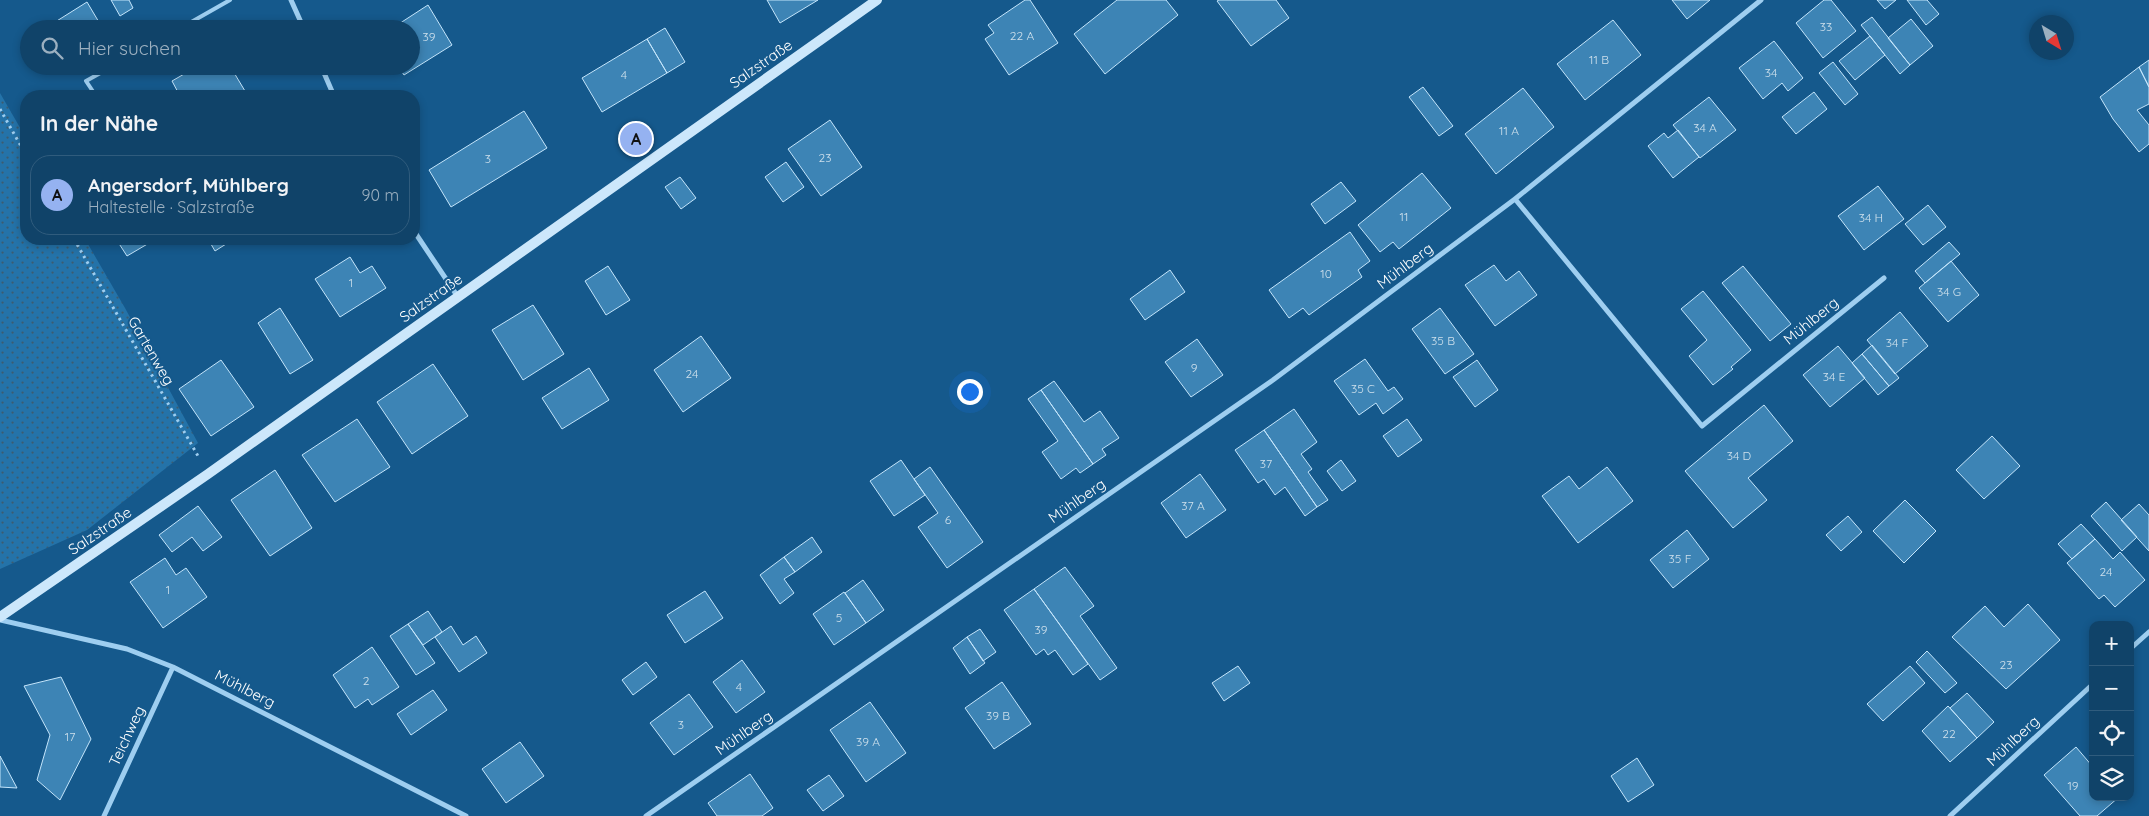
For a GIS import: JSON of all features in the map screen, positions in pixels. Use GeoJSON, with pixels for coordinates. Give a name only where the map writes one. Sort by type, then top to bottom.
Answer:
{"type":"FeatureCollection","features":[{"type":"Feature","properties":{"kind":"street"},"geometry":{"type":"LineString","coordinates":[[291,0],[300,20]]}},
{"type":"Feature","properties":{"kind":"street","name":"Salzstraße"},"geometry":{"type":"LineString","coordinates":[[0,619],[459,297],[877,0]]}},
{"type":"Feature","properties":{"kind":"street","name":"Mühlberg"},"geometry":{"type":"LineString","coordinates":[[646,816],[1273,380],[1515,199],[1761,0]]}},
{"type":"Feature","properties":{"kind":"street"},"geometry":{"type":"LineString","coordinates":[[325,75],[331,90]]}},
{"type":"Feature","properties":{"kind":"street","name":"Mühlberg"},"geometry":{"type":"LineString","coordinates":[[1515,199],[1702,426],[1884,278]]}},
{"type":"Feature","properties":{"kind":"street"},"geometry":{"type":"LineString","coordinates":[[420,240],[459,297]]}},
{"type":"Feature","properties":{"kind":"street","name":"Mühlberg"},"geometry":{"type":"LineString","coordinates":[[0,619],[127,649],[173,667],[466,816]]}},
{"type":"Feature","properties":{"kind":"street"},"geometry":{"type":"LineString","coordinates":[[2134,645],[2149,632]]}},
{"type":"Feature","properties":{"kind":"street","name":"Teichweg"},"geometry":{"type":"LineString","coordinates":[[104,816],[173,667]]}},
{"type":"Feature","properties":{"kind":"street","name":"Mühlberg"},"geometry":{"type":"LineString","coordinates":[[1950,816],[2089,688]]}},
{"type":"Feature","properties":{"kind":"lane"},"geometry":{"type":"LineString","coordinates":[[195,20],[230,0]]}},
{"type":"Feature","properties":{"kind":"lane"},"geometry":{"type":"LineString","coordinates":[[92,90],[86,81],[97,75]]}},
{"type":"Feature","properties":{"kind":"path"},"geometry":{"type":"LineString","coordinates":[[0,109],[20,144]]}},
{"type":"Feature","properties":{"kind":"path","name":"Gartenweg"},"geometry":{"type":"LineString","coordinates":[[77,245],[208,474]]}},
{"type":"Feature","properties":{"kind":"shaded area"},"geometry":{"type":"Polygon","coordinates":[[[0,93],[20,128],[20,245],[88,245],[198,443],[87,530],[0,569],[0,93]]]}},
{"type":"Feature","properties":{"kind":"building"},"geometry":{"type":"Polygon","coordinates":[[[111,0],[129,0],[133,8],[120,16],[111,0]]]}},
{"type":"Feature","properties":{"kind":"building"},"geometry":{"type":"Polygon","coordinates":[[[767,0],[818,0],[780,23],[767,0]]]}},
{"type":"Feature","properties":{"kind":"building"},"geometry":{"type":"Polygon","coordinates":[[[1025,0],[1030,0],[1058,43],[1009,75],[985,39],[994,33],[988,25],[1025,0]]]}},
{"type":"Feature","properties":{"kind":"building"},"geometry":{"type":"Polygon","coordinates":[[[1117,0],[1166,0],[1178,15],[1105,74],[1074,34],[1117,0]]]}},
{"type":"Feature","properties":{"kind":"building"},"geometry":{"type":"Polygon","coordinates":[[[1276,0],[1289,18],[1251,46],[1217,1],[1276,0]]]}},
{"type":"Feature","properties":{"kind":"building"},"geometry":{"type":"Polygon","coordinates":[[[1672,0],[1710,0],[1687,19],[1672,0]]]}},
{"type":"Feature","properties":{"kind":"building"},"geometry":{"type":"Polygon","coordinates":[[[1824,0],[1831,0],[1856,31],[1823,58],[1796,23],[1824,0]]]}},
{"type":"Feature","properties":{"kind":"building"},"geometry":{"type":"Polygon","coordinates":[[[1877,0],[1896,0],[1885,9],[1877,0]]]}},
{"type":"Feature","properties":{"kind":"building"},"geometry":{"type":"Polygon","coordinates":[[[1907,0],[1927,0],[1939,14],[1926,25],[1907,0]]]}},
{"type":"Feature","properties":{"kind":"building"},"geometry":{"type":"Polygon","coordinates":[[[87,2],[98,20],[58,20],[87,2]]]}},
{"type":"Feature","properties":{"kind":"building"},"geometry":{"type":"Polygon","coordinates":[[[428,5],[452,45],[420,65],[420,20],[405,20],[428,5]]]}},
{"type":"Feature","properties":{"kind":"building"},"geometry":{"type":"Polygon","coordinates":[[[1872,17],[1910,65],[1900,74],[1861,25],[1872,17]]]}},
{"type":"Feature","properties":{"kind":"building"},"geometry":{"type":"Polygon","coordinates":[[[1911,19],[1933,46],[1910,65],[1888,38],[1911,19]]]}},
{"type":"Feature","properties":{"kind":"building"},"geometry":{"type":"Polygon","coordinates":[[[1613,20],[1641,55],[1585,100],[1557,64],[1613,20]]]}},
{"type":"Feature","properties":{"kind":"building"},"geometry":{"type":"Polygon","coordinates":[[[665,28],[685,62],[667,73],[647,39],[665,28]]]}},
{"type":"Feature","properties":{"kind":"building"},"geometry":{"type":"Polygon","coordinates":[[[1870,36],[1885,55],[1855,80],[1839,61],[1870,36]]]}},
{"type":"Feature","properties":{"kind":"building"},"geometry":{"type":"Polygon","coordinates":[[[647,39],[667,73],[602,112],[582,78],[647,39]]]}},
{"type":"Feature","properties":{"kind":"building"},"geometry":{"type":"Polygon","coordinates":[[[1774,41],[1803,78],[1788,91],[1782,83],[1763,99],[1739,68],[1774,41]]]}},
{"type":"Feature","properties":{"kind":"building"},"geometry":{"type":"Polygon","coordinates":[[[2149,60],[2149,87],[2139,67],[2149,60]]]}},
{"type":"Feature","properties":{"kind":"building"},"geometry":{"type":"Polygon","coordinates":[[[1833,62],[1858,94],[1845,105],[1819,73],[1833,62]]]}},
{"type":"Feature","properties":{"kind":"building"},"geometry":{"type":"Polygon","coordinates":[[[2139,67],[2149,87],[2149,104],[2137,110],[2149,125],[2149,144],[2139,152],[2113,119],[2100,97],[2139,67]]]}},
{"type":"Feature","properties":{"kind":"building"},"geometry":{"type":"Polygon","coordinates":[[[182,75],[235,75],[244,90],[177,90],[172,81],[182,75]]]}},
{"type":"Feature","properties":{"kind":"building"},"geometry":{"type":"Polygon","coordinates":[[[1423,87],[1453,126],[1439,136],[1409,97],[1423,87]]]}},
{"type":"Feature","properties":{"kind":"building"},"geometry":{"type":"Polygon","coordinates":[[[1523,88],[1554,127],[1496,174],[1465,134],[1523,88]]]}},
{"type":"Feature","properties":{"kind":"building"},"geometry":{"type":"Polygon","coordinates":[[[1814,92],[1827,109],[1796,134],[1782,117],[1814,92]]]}},
{"type":"Feature","properties":{"kind":"building"},"geometry":{"type":"Polygon","coordinates":[[[1709,97],[1736,130],[1700,158],[1673,125],[1709,97]]]}},
{"type":"Feature","properties":{"kind":"building"},"geometry":{"type":"Polygon","coordinates":[[[524,111],[547,148],[451,207],[429,170],[524,111]]]}},
{"type":"Feature","properties":{"kind":"building"},"geometry":{"type":"Polygon","coordinates":[[[830,120],[862,167],[821,196],[788,149],[830,120]]]}},
{"type":"Feature","properties":{"kind":"building"},"geometry":{"type":"Polygon","coordinates":[[[1678,130],[1699,157],[1673,178],[1648,146],[1664,133],[1668,138],[1678,130]]]}},
{"type":"Feature","properties":{"kind":"building"},"geometry":{"type":"Polygon","coordinates":[[[786,162],[804,187],[783,202],[765,177],[786,162]]]}},
{"type":"Feature","properties":{"kind":"building"},"geometry":{"type":"Polygon","coordinates":[[[1422,173],[1451,208],[1399,249],[1393,242],[1380,252],[1358,225],[1422,173]]]}},
{"type":"Feature","properties":{"kind":"building"},"geometry":{"type":"Polygon","coordinates":[[[680,177],[696,198],[681,209],[665,187],[680,177]]]}},
{"type":"Feature","properties":{"kind":"building"},"geometry":{"type":"Polygon","coordinates":[[[1341,182],[1356,201],[1325,224],[1311,204],[1341,182]]]}},
{"type":"Feature","properties":{"kind":"building"},"geometry":{"type":"Polygon","coordinates":[[[1878,186],[1904,219],[1864,250],[1838,216],[1878,186]]]}},
{"type":"Feature","properties":{"kind":"building"},"geometry":{"type":"Polygon","coordinates":[[[1928,205],[1946,227],[1923,245],[1905,224],[1928,205]]]}},
{"type":"Feature","properties":{"kind":"building"},"geometry":{"type":"Polygon","coordinates":[[[1350,232],[1370,261],[1358,270],[1362,277],[1309,315],[1303,308],[1289,318],[1269,290],[1350,232]]]}},
{"type":"Feature","properties":{"kind":"building"},"geometry":{"type":"Polygon","coordinates":[[[1949,242],[1960,254],[1925,283],[1915,271],[1949,242]]]}},
{"type":"Feature","properties":{"kind":"building"},"geometry":{"type":"Polygon","coordinates":[[[120,245],[146,245],[127,256],[120,245]]]}},
{"type":"Feature","properties":{"kind":"building"},"geometry":{"type":"Polygon","coordinates":[[[212,245],[224,245],[215,251],[212,245]]]}},
{"type":"Feature","properties":{"kind":"building"},"geometry":{"type":"Polygon","coordinates":[[[350,257],[360,273],[372,266],[386,288],[340,317],[315,279],[350,257]]]}},
{"type":"Feature","properties":{"kind":"building"},"geometry":{"type":"Polygon","coordinates":[[[1951,261],[1979,295],[1948,322],[1919,288],[1951,261]]]}},
{"type":"Feature","properties":{"kind":"building"},"geometry":{"type":"Polygon","coordinates":[[[1494,265],[1506,281],[1519,271],[1537,295],[1495,326],[1465,285],[1494,265]]]}},
{"type":"Feature","properties":{"kind":"building"},"geometry":{"type":"Polygon","coordinates":[[[608,266],[630,300],[606,315],[585,281],[608,266]]]}},
{"type":"Feature","properties":{"kind":"building"},"geometry":{"type":"Polygon","coordinates":[[[1743,266],[1791,324],[1770,341],[1722,283],[1743,266]]]}},
{"type":"Feature","properties":{"kind":"building"},"geometry":{"type":"Polygon","coordinates":[[[1170,270],[1185,292],[1145,320],[1130,299],[1170,270]]]}},
{"type":"Feature","properties":{"kind":"building"},"geometry":{"type":"Polygon","coordinates":[[[1703,291],[1751,350],[1731,367],[1733,369],[1713,385],[1689,356],[1707,340],[1681,309],[1703,291]]]}},
{"type":"Feature","properties":{"kind":"building"},"geometry":{"type":"Polygon","coordinates":[[[533,305],[564,354],[523,380],[492,330],[533,305]]]}},
{"type":"Feature","properties":{"kind":"building"},"geometry":{"type":"Polygon","coordinates":[[[280,308],[313,360],[290,374],[258,323],[280,308]]]}},
{"type":"Feature","properties":{"kind":"building"},"geometry":{"type":"Polygon","coordinates":[[[1440,308],[1474,354],[1445,374],[1412,329],[1440,308]]]}},
{"type":"Feature","properties":{"kind":"building"},"geometry":{"type":"Polygon","coordinates":[[[1900,312],[1928,346],[1895,374],[1867,340],[1900,312]]]}},
{"type":"Feature","properties":{"kind":"building"},"geometry":{"type":"Polygon","coordinates":[[[701,336],[731,378],[683,412],[654,370],[701,336]]]}},
{"type":"Feature","properties":{"kind":"building"},"geometry":{"type":"Polygon","coordinates":[[[1197,339],[1223,375],[1191,397],[1165,362],[1197,339]]]}},
{"type":"Feature","properties":{"kind":"building"},"geometry":{"type":"Polygon","coordinates":[[[1872,345],[1899,378],[1889,386],[1862,354],[1872,345]]]}},
{"type":"Feature","properties":{"kind":"building"},"geometry":{"type":"Polygon","coordinates":[[[1838,346],[1865,378],[1830,407],[1803,375],[1838,346]]]}},
{"type":"Feature","properties":{"kind":"building"},"geometry":{"type":"Polygon","coordinates":[[[1862,354],[1889,386],[1878,395],[1852,363],[1862,354]]]}},
{"type":"Feature","properties":{"kind":"building"},"geometry":{"type":"Polygon","coordinates":[[[1365,359],[1388,391],[1394,387],[1403,399],[1383,414],[1376,403],[1359,415],[1334,381],[1365,359]]]}},
{"type":"Feature","properties":{"kind":"building"},"geometry":{"type":"Polygon","coordinates":[[[221,360],[254,407],[211,436],[179,389],[221,360]]]}},
{"type":"Feature","properties":{"kind":"building"},"geometry":{"type":"Polygon","coordinates":[[[1477,360],[1498,390],[1475,407],[1453,377],[1477,360]]]}},
{"type":"Feature","properties":{"kind":"building"},"geometry":{"type":"Polygon","coordinates":[[[433,364],[468,416],[412,454],[377,402],[433,364]]]}},
{"type":"Feature","properties":{"kind":"building"},"geometry":{"type":"Polygon","coordinates":[[[589,368],[609,400],[562,429],[542,398],[589,368]]]}},
{"type":"Feature","properties":{"kind":"building"},"geometry":{"type":"Polygon","coordinates":[[[1054,381],[1084,422],[1100,411],[1119,438],[1102,449],[1106,455],[1093,464],[1041,390],[1054,381]]]}},
{"type":"Feature","properties":{"kind":"building"},"geometry":{"type":"Polygon","coordinates":[[[1041,390],[1093,464],[1080,473],[1076,468],[1061,479],[1042,452],[1058,441],[1028,399],[1041,390]]]}},
{"type":"Feature","properties":{"kind":"building"},"geometry":{"type":"Polygon","coordinates":[[[1764,405],[1793,441],[1748,478],[1767,500],[1733,528],[1685,471],[1764,405]]]}},
{"type":"Feature","properties":{"kind":"building"},"geometry":{"type":"Polygon","coordinates":[[[1294,409],[1317,442],[1301,454],[1312,469],[1308,472],[1328,500],[1317,507],[1264,430],[1294,409]]]}},
{"type":"Feature","properties":{"kind":"building"},"geometry":{"type":"Polygon","coordinates":[[[357,419],[390,467],[335,502],[302,455],[357,419]]]}},
{"type":"Feature","properties":{"kind":"building"},"geometry":{"type":"Polygon","coordinates":[[[1407,419],[1422,440],[1398,457],[1383,436],[1407,419]]]}},
{"type":"Feature","properties":{"kind":"building"},"geometry":{"type":"Polygon","coordinates":[[[1264,430],[1317,507],[1305,516],[1285,487],[1275,495],[1264,479],[1258,483],[1235,450],[1264,430]]]}},
{"type":"Feature","properties":{"kind":"building"},"geometry":{"type":"Polygon","coordinates":[[[1992,436],[2020,466],[1984,499],[1956,470],[1992,436]]]}},
{"type":"Feature","properties":{"kind":"building"},"geometry":{"type":"Polygon","coordinates":[[[901,460],[925,495],[894,516],[870,481],[901,460]]]}},
{"type":"Feature","properties":{"kind":"building"},"geometry":{"type":"Polygon","coordinates":[[[1341,460],[1356,481],[1342,491],[1327,471],[1341,460]]]}},
{"type":"Feature","properties":{"kind":"building"},"geometry":{"type":"Polygon","coordinates":[[[930,467],[983,542],[947,568],[918,527],[938,513],[914,479],[930,467]]]}},
{"type":"Feature","properties":{"kind":"building"},"geometry":{"type":"Polygon","coordinates":[[[1607,467],[1633,501],[1578,543],[1542,496],[1569,476],[1579,489],[1607,467]]]}},
{"type":"Feature","properties":{"kind":"building"},"geometry":{"type":"Polygon","coordinates":[[[275,470],[312,528],[270,556],[231,500],[275,470]]]}},
{"type":"Feature","properties":{"kind":"building"},"geometry":{"type":"Polygon","coordinates":[[[1200,474],[1226,510],[1186,538],[1161,503],[1200,474]]]}},
{"type":"Feature","properties":{"kind":"building"},"geometry":{"type":"Polygon","coordinates":[[[1905,500],[1936,531],[1904,563],[1873,531],[1905,500]]]}},
{"type":"Feature","properties":{"kind":"building"},"geometry":{"type":"Polygon","coordinates":[[[2106,502],[2137,537],[2122,551],[2091,516],[2106,502]]]}},
{"type":"Feature","properties":{"kind":"building"},"geometry":{"type":"Polygon","coordinates":[[[2139,504],[2149,515],[2149,551],[2121,520],[2139,504]]]}},
{"type":"Feature","properties":{"kind":"building"},"geometry":{"type":"Polygon","coordinates":[[[198,506],[222,537],[203,551],[192,537],[172,552],[159,535],[198,506]]]}},
{"type":"Feature","properties":{"kind":"building"},"geometry":{"type":"Polygon","coordinates":[[[1848,516],[1862,532],[1841,551],[1826,535],[1848,516]]]}},
{"type":"Feature","properties":{"kind":"building"},"geometry":{"type":"Polygon","coordinates":[[[2081,524],[2095,539],[2072,559],[2058,544],[2081,524]]]}},
{"type":"Feature","properties":{"kind":"building"},"geometry":{"type":"Polygon","coordinates":[[[1687,530],[1709,559],[1673,588],[1650,560],[1687,530]]]}},
{"type":"Feature","properties":{"kind":"building"},"geometry":{"type":"Polygon","coordinates":[[[812,537],[822,552],[795,572],[784,557],[812,537]]]}},
{"type":"Feature","properties":{"kind":"building"},"geometry":{"type":"Polygon","coordinates":[[[2095,539],[2113,559],[2120,552],[2145,580],[2115,607],[2104,595],[2099,599],[2067,563],[2095,539]]]}},
{"type":"Feature","properties":{"kind":"building"},"geometry":{"type":"Polygon","coordinates":[[[784,557],[795,572],[784,579],[794,593],[780,604],[760,575],[784,557]]]}},
{"type":"Feature","properties":{"kind":"building"},"geometry":{"type":"Polygon","coordinates":[[[165,558],[176,575],[186,568],[207,597],[163,628],[130,582],[165,558]]]}},
{"type":"Feature","properties":{"kind":"building"},"geometry":{"type":"Polygon","coordinates":[[[1065,567],[1094,606],[1080,616],[1117,668],[1100,680],[1034,589],[1065,567]]]}},
{"type":"Feature","properties":{"kind":"building"},"geometry":{"type":"Polygon","coordinates":[[[863,580],[884,610],[866,623],[845,593],[863,580]]]}},
{"type":"Feature","properties":{"kind":"building"},"geometry":{"type":"Polygon","coordinates":[[[1034,589],[1088,664],[1073,675],[1055,650],[1048,655],[1044,649],[1036,655],[1004,610],[1034,589]]]}},
{"type":"Feature","properties":{"kind":"building"},"geometry":{"type":"Polygon","coordinates":[[[705,591],[723,618],[685,643],[667,615],[705,591]]]}},
{"type":"Feature","properties":{"kind":"building"},"geometry":{"type":"Polygon","coordinates":[[[844,592],[866,623],[834,645],[813,614],[844,592]]]}},
{"type":"Feature","properties":{"kind":"building"},"geometry":{"type":"Polygon","coordinates":[[[2028,604],[2060,640],[2006,689],[1952,637],[1985,606],[2004,627],[2028,604]]]}},
{"type":"Feature","properties":{"kind":"building"},"geometry":{"type":"Polygon","coordinates":[[[428,611],[442,632],[423,645],[408,624],[428,611]]]}},
{"type":"Feature","properties":{"kind":"building"},"geometry":{"type":"Polygon","coordinates":[[[408,624],[435,663],[416,675],[390,636],[408,624]]]}},
{"type":"Feature","properties":{"kind":"building"},"geometry":{"type":"Polygon","coordinates":[[[451,626],[463,645],[476,636],[487,653],[459,672],[435,637],[451,626]]]}},
{"type":"Feature","properties":{"kind":"building"},"geometry":{"type":"Polygon","coordinates":[[[980,629],[996,652],[983,661],[967,637],[980,629]]]}},
{"type":"Feature","properties":{"kind":"building"},"geometry":{"type":"Polygon","coordinates":[[[967,637],[985,663],[970,674],[953,648],[967,637]]]}},
{"type":"Feature","properties":{"kind":"building"},"geometry":{"type":"Polygon","coordinates":[[[372,647],[399,687],[372,705],[368,699],[355,708],[333,675],[372,647]]]}},
{"type":"Feature","properties":{"kind":"building"},"geometry":{"type":"Polygon","coordinates":[[[1927,651],[1957,683],[1945,693],[1916,662],[1927,651]]]}},
{"type":"Feature","properties":{"kind":"building"},"geometry":{"type":"Polygon","coordinates":[[[742,660],[765,692],[736,713],[713,682],[742,660]]]}},
{"type":"Feature","properties":{"kind":"building"},"geometry":{"type":"Polygon","coordinates":[[[646,662],[657,677],[633,695],[622,680],[646,662]]]}},
{"type":"Feature","properties":{"kind":"building"},"geometry":{"type":"Polygon","coordinates":[[[1238,666],[1250,683],[1224,701],[1212,683],[1238,666]]]}},
{"type":"Feature","properties":{"kind":"building"},"geometry":{"type":"Polygon","coordinates":[[[1910,666],[1925,683],[1883,721],[1867,704],[1910,666]]]}},
{"type":"Feature","properties":{"kind":"building"},"geometry":{"type":"Polygon","coordinates":[[[61,677],[91,739],[60,800],[37,780],[50,735],[24,686],[61,677]]]}},
{"type":"Feature","properties":{"kind":"building"},"geometry":{"type":"Polygon","coordinates":[[[1002,682],[1031,724],[994,749],[965,708],[1002,682]]]}},
{"type":"Feature","properties":{"kind":"building"},"geometry":{"type":"Polygon","coordinates":[[[433,690],[447,710],[411,735],[397,714],[433,690]]]}},
{"type":"Feature","properties":{"kind":"building"},"geometry":{"type":"Polygon","coordinates":[[[1967,693],[1994,722],[1977,738],[1950,708],[1967,693]]]}},
{"type":"Feature","properties":{"kind":"building"},"geometry":{"type":"Polygon","coordinates":[[[689,694],[713,727],[674,755],[650,723],[689,694]]]}},
{"type":"Feature","properties":{"kind":"building"},"geometry":{"type":"Polygon","coordinates":[[[870,702],[906,753],[866,782],[830,730],[870,702]]]}},
{"type":"Feature","properties":{"kind":"building"},"geometry":{"type":"Polygon","coordinates":[[[1948,706],[1977,738],[1950,762],[1922,731],[1948,706]]]}},
{"type":"Feature","properties":{"kind":"building"},"geometry":{"type":"Polygon","coordinates":[[[520,742],[544,776],[506,803],[482,769],[520,742]]]}},
{"type":"Feature","properties":{"kind":"building"},"geometry":{"type":"Polygon","coordinates":[[[2076,747],[2089,762],[2089,801],[2114,801],[2097,816],[2080,816],[2044,775],[2076,747]]]}},
{"type":"Feature","properties":{"kind":"building"},"geometry":{"type":"Polygon","coordinates":[[[0,756],[17,788],[0,787],[0,756]]]}},
{"type":"Feature","properties":{"kind":"building"},"geometry":{"type":"Polygon","coordinates":[[[1637,758],[1654,785],[1628,802],[1611,776],[1637,758]]]}},
{"type":"Feature","properties":{"kind":"building"},"geometry":{"type":"Polygon","coordinates":[[[750,774],[773,808],[762,816],[717,816],[708,803],[750,774]]]}},
{"type":"Feature","properties":{"kind":"building"},"geometry":{"type":"Polygon","coordinates":[[[829,775],[844,796],[823,811],[807,790],[829,775]]]}},
{"type":"Feature","properties":{"kind":"place","name":"Angersdorf, Mühlberg"},"geometry":{"type":"Point","coordinates":[636,139]}}]}
